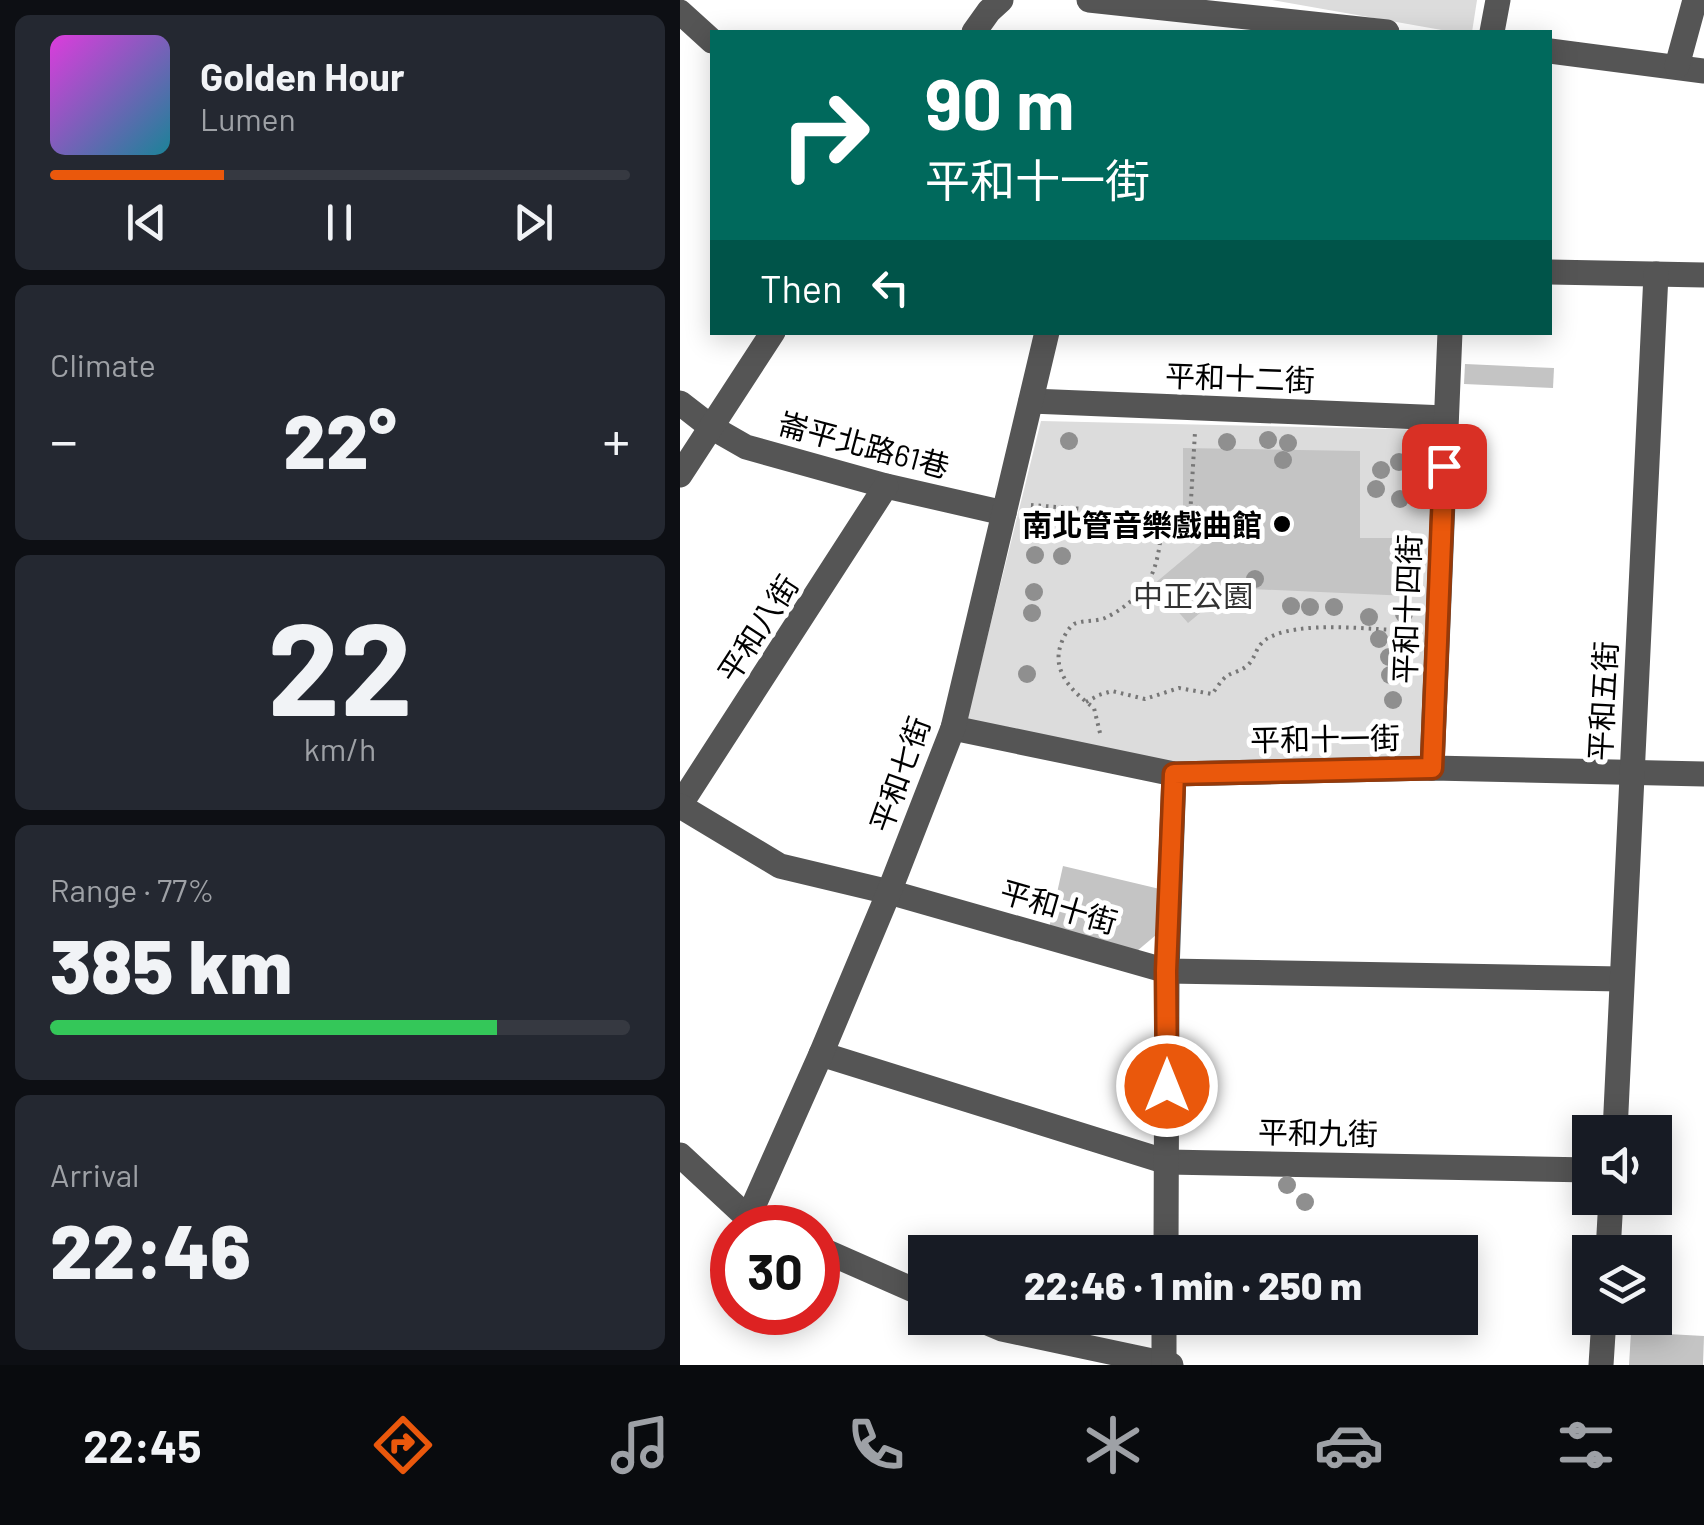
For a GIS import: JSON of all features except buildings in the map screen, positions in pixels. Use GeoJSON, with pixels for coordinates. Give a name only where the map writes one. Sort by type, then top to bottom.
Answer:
{"type":"FeatureCollection","features":[{"type":"Feature","properties":{"kind":"street"},"geometry":{"type":"LineString","coordinates":[[975,30],[1001,0]]}},
{"type":"Feature","properties":{"kind":"street"},"geometry":{"type":"LineString","coordinates":[[1089,0],[1368,30]]}},
{"type":"Feature","properties":{"kind":"street"},"geometry":{"type":"LineString","coordinates":[[1492,30],[1498,0]]}},
{"type":"Feature","properties":{"kind":"street"},"geometry":{"type":"LineString","coordinates":[[1676,66],[1695,0]]}},
{"type":"Feature","properties":{"kind":"street"},"geometry":{"type":"LineString","coordinates":[[680,12],[710,39]]}},
{"type":"Feature","properties":{"kind":"street"},"geometry":{"type":"LineString","coordinates":[[1552,51],[1704,71]]}},
{"type":"Feature","properties":{"kind":"street"},"geometry":{"type":"LineString","coordinates":[[1552,272],[1704,275]]}},
{"type":"Feature","properties":{"kind":"street","name":"平和五街"},"geometry":{"type":"LineString","coordinates":[[1616,1115],[1656,274]]}},
{"type":"Feature","properties":{"kind":"street"},"geometry":{"type":"LineString","coordinates":[[680,475],[771,335]]}},
{"type":"Feature","properties":{"kind":"street","name":"平和七街"},"geometry":{"type":"LineString","coordinates":[[766,1205],[821,1054],[890,892],[953,728],[1046,335]]}},
{"type":"Feature","properties":{"kind":"street","name":"平和十四街"},"geometry":{"type":"LineString","coordinates":[[1432,768],[1450,335]]}},
{"type":"Feature","properties":{"kind":"street","name":"平和十二街"},"geometry":{"type":"LineString","coordinates":[[1031,401],[1446,418]]}},
{"type":"Feature","properties":{"kind":"street","name":"崙平北路61巷"},"geometry":{"type":"LineString","coordinates":[[680,403],[746,447],[886,486],[1004,513]]}},
{"type":"Feature","properties":{"kind":"street","name":"平和八街"},"geometry":{"type":"LineString","coordinates":[[680,805],[886,486]]}},
{"type":"Feature","properties":{"kind":"street","name":"平和十一街"},"geometry":{"type":"LineString","coordinates":[[953,728],[1174,774],[1432,768],[1704,774]]}},
{"type":"Feature","properties":{"kind":"street"},"geometry":{"type":"LineString","coordinates":[[1166,1235],[1166,971],[1174,774]]}},
{"type":"Feature","properties":{"kind":"street","name":"平和十街"},"geometry":{"type":"LineString","coordinates":[[680,805],[780,866],[890,892],[1166,971],[1621,979]]}},
{"type":"Feature","properties":{"kind":"street","name":"平和九街"},"geometry":{"type":"LineString","coordinates":[[821,1054],[1167,1162],[1572,1170]]}},
{"type":"Feature","properties":{"kind":"street"},"geometry":{"type":"LineString","coordinates":[[680,1155],[738,1205]]}},
{"type":"Feature","properties":{"kind":"street"},"geometry":{"type":"LineString","coordinates":[[840,1258],[908,1288]]}},
{"type":"Feature","properties":{"kind":"street"},"geometry":{"type":"LineString","coordinates":[[1030,1335],[1167,1365],[1165,1335]]}},
{"type":"Feature","properties":{"kind":"street"},"geometry":{"type":"LineString","coordinates":[[1601,1365],[1603,1335]]}},
{"type":"Feature","properties":{"kind":"path"},"geometry":{"type":"LineString","coordinates":[[1031,506],[1190,517],[1195,432]]}},
{"type":"Feature","properties":{"kind":"path"},"geometry":{"type":"LineString","coordinates":[[1101,738],[1094,708],[1075,694],[1066,681],[1058,662],[1059,648],[1073,624],[1105,618],[1142,590],[1158,552],[1162,515]]}},
{"type":"Feature","properties":{"kind":"path"},"geometry":{"type":"LineString","coordinates":[[1086,702],[1112,691],[1144,699],[1179,688],[1212,694],[1224,678],[1247,666],[1255,649],[1282,632],[1310,628],[1421,631]]}},
{"type":"Feature","properties":{"kind":"green space"},"geometry":{"type":"Polygon","coordinates":[[[1272,0],[1477,0],[1472,30],[1442,30],[1272,0]]]}},
{"type":"Feature","properties":{"kind":"green space","name":"中正公園"},"geometry":{"type":"Polygon","coordinates":[[[1041,421],[1437,430],[1426,763],[1175,765],[967,719],[1041,421]]]}},
{"type":"Feature","properties":{"kind":"place","name":"南北管音樂戲曲館"},"geometry":{"type":"Point","coordinates":[1282,524]}},
{"type":"Feature","properties":{"kind":"route"},"geometry":{"type":"LineString","coordinates":[[1167,1086],[1166,971],[1174,774],[1432,768],[1444,466]]}}]}
